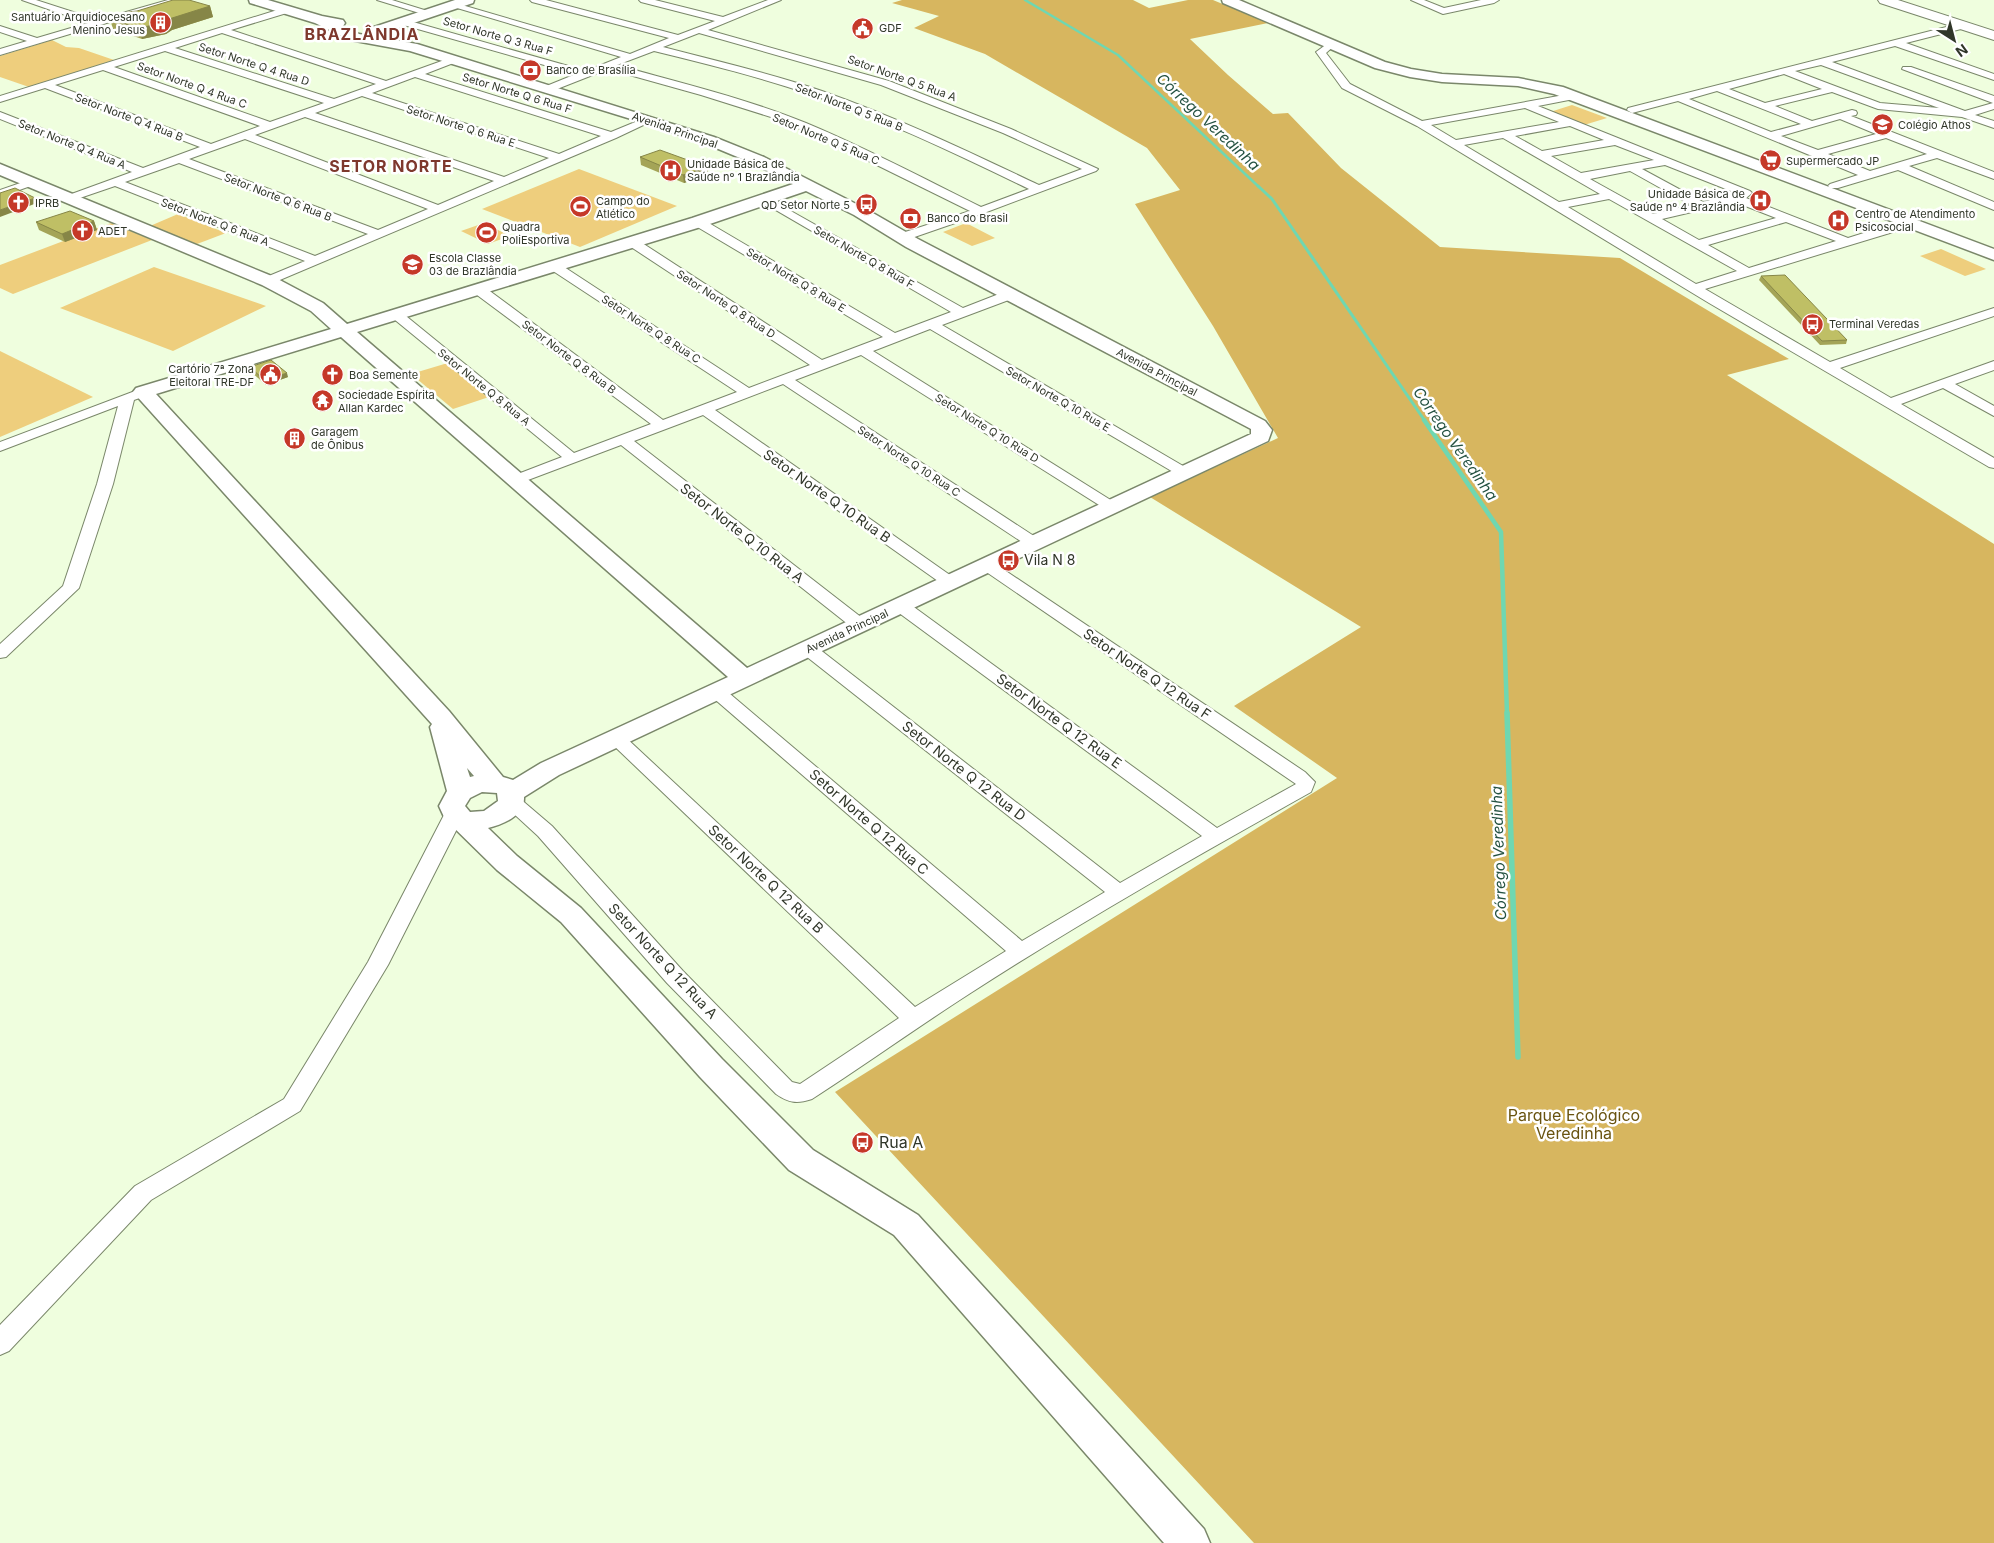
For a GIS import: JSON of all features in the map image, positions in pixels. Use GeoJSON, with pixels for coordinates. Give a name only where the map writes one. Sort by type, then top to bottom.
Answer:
{"type":"FeatureCollection","features":[{"type":"Feature","properties":{"kind":"highway"},"geometry":{"type":"LineString","coordinates":[[1885,0],[1994,36]]}},
{"type":"Feature","properties":{"kind":"highway"},"geometry":{"type":"LineString","coordinates":[[1924,0],[1994,23]]}},
{"type":"Feature","properties":{"kind":"street"},"geometry":{"type":"LineString","coordinates":[[26,0],[97,23]]}},
{"type":"Feature","properties":{"kind":"street"},"geometry":{"type":"LineString","coordinates":[[0,52],[178,0]]}},
{"type":"Feature","properties":{"kind":"street"},"geometry":{"type":"LineString","coordinates":[[255,0],[320,20],[357,26],[378,36],[403,22],[468,0]]}},
{"type":"Feature","properties":{"kind":"street"},"geometry":{"type":"LineString","coordinates":[[382,0],[429,13]]}},
{"type":"Feature","properties":{"kind":"street"},"geometry":{"type":"LineString","coordinates":[[535,0],[678,38]]}},
{"type":"Feature","properties":{"kind":"street"},"geometry":{"type":"LineString","coordinates":[[644,0],[723,20]]}},
{"type":"Feature","properties":{"kind":"street"},"geometry":{"type":"LineString","coordinates":[[755,0],[772,2]]}},
{"type":"Feature","properties":{"kind":"street"},"geometry":{"type":"LineString","coordinates":[[1228,0],[1380,65],[1410,73],[1442,78],[1530,82]]}},
{"type":"Feature","properties":{"kind":"street"},"geometry":{"type":"LineString","coordinates":[[1240,0],[1387,61],[1446,74],[1530,82],[1632,110],[1706,142]]}},
{"type":"Feature","properties":{"kind":"street"},"geometry":{"type":"LineString","coordinates":[[1416,0],[1442,11],[1488,1]]}},
{"type":"Feature","properties":{"kind":"street"},"geometry":{"type":"LineString","coordinates":[[548,89],[772,2]]}},
{"type":"Feature","properties":{"kind":"street"},"geometry":{"type":"LineString","coordinates":[[134,3],[151,8]]}},
{"type":"Feature","properties":{"kind":"street"},"geometry":{"type":"LineString","coordinates":[[452,5],[631,57]]}},
{"type":"Feature","properties":{"kind":"street"},"geometry":{"type":"LineString","coordinates":[[0,100],[287,10]]}},
{"type":"Feature","properties":{"kind":"street","name":"Avenida Principal"},"geometry":{"type":"LineString","coordinates":[[320,20],[342,31],[378,36],[649,120],[709,140],[758,160],[1261,428],[1261,436],[1185,473],[550,769],[502,799],[484,821],[460,808],[477,785],[502,799]]}},
{"type":"Feature","properties":{"kind":"street","name":"Setor Norte Q 3 Rua F"},"geometry":{"type":"LineString","coordinates":[[403,22],[586,74]]}},
{"type":"Feature","properties":{"kind":"street"},"geometry":{"type":"LineString","coordinates":[[342,31],[345,28],[357,26]]}},
{"type":"Feature","properties":{"kind":"street"},"geometry":{"type":"LineString","coordinates":[[1632,110],[1962,26]]}},
{"type":"Feature","properties":{"kind":"street"},"geometry":{"type":"LineString","coordinates":[[0,29],[36,41]]}},
{"type":"Feature","properties":{"kind":"street"},"geometry":{"type":"LineString","coordinates":[[221,30],[386,84]]}},
{"type":"Feature","properties":{"kind":"street","name":"Setor Norte Q 5 Rua A"},"geometry":{"type":"LineString","coordinates":[[698,30],[885,83],[1006,131],[1092,169]]}},
{"type":"Feature","properties":{"kind":"street"},"geometry":{"type":"LineString","coordinates":[[1896,43],[1994,77]]}},
{"type":"Feature","properties":{"kind":"street"},"geometry":{"type":"LineString","coordinates":[[1331,44],[1321,52],[1346,86],[1421,124],[1994,464]]}},
{"type":"Feature","properties":{"kind":"street","name":"Setor Norte Q 4 Rua D"},"geometry":{"type":"LineString","coordinates":[[166,48],[334,103]]}},
{"type":"Feature","properties":{"kind":"street","name":"Setor Norte Q 5 Rua B"},"geometry":{"type":"LineString","coordinates":[[654,48],[784,82],[861,109],[940,142],[1036,188]]}},
{"type":"Feature","properties":{"kind":"street"},"geometry":{"type":"LineString","coordinates":[[1868,79],[1942,59]]}},
{"type":"Feature","properties":{"kind":"street"},"geometry":{"type":"LineString","coordinates":[[70,198],[453,60]]}},
{"type":"Feature","properties":{"kind":"street"},"geometry":{"type":"LineString","coordinates":[[1822,62],[1994,125]]}},
{"type":"Feature","properties":{"kind":"street","name":"Setor Norte Q 5 Rua C"},"geometry":{"type":"LineString","coordinates":[[608,66],[732,102],[801,125],[864,153],[980,211]]}},
{"type":"Feature","properties":{"kind":"street","name":"Setor Norte Q 4 Rua C"},"geometry":{"type":"LineString","coordinates":[[104,67],[270,126]]}},
{"type":"Feature","properties":{"kind":"street"},"geometry":{"type":"LineString","coordinates":[[1786,71],[1878,106],[1966,114],[1994,106]]}},
{"type":"Feature","properties":{"kind":"street"},"geometry":{"type":"LineString","coordinates":[[1897,71],[1994,100]]}},
{"type":"Feature","properties":{"kind":"street","name":"Setor Norte Q 6 Rua F"},"geometry":{"type":"LineString","coordinates":[[416,74],[612,136]]}},
{"type":"Feature","properties":{"kind":"street","name":"Setor Norte Q 4 Rua B"},"geometry":{"type":"LineString","coordinates":[[45,85],[212,148]]}},
{"type":"Feature","properties":{"kind":"street"},"geometry":{"type":"LineString","coordinates":[[1718,88],[1812,124]]}},
{"type":"Feature","properties":{"kind":"street"},"geometry":{"type":"LineString","coordinates":[[1764,106],[1832,89]]}},
{"type":"Feature","properties":{"kind":"street","name":"Setor Norte Q 6 Rua E"},"geometry":{"type":"LineString","coordinates":[[362,93],[559,158]]}},
{"type":"Feature","properties":{"kind":"street"},"geometry":{"type":"LineString","coordinates":[[1421,124],[1526,105],[1585,97],[1994,246]]}},
{"type":"Feature","properties":{"kind":"street"},"geometry":{"type":"LineString","coordinates":[[1678,98],[1869,175]]}},
{"type":"Feature","properties":{"kind":"street"},"geometry":{"type":"LineString","coordinates":[[1526,105],[1746,193],[1736,198],[1652,218]]}},
{"type":"Feature","properties":{"kind":"street"},"geometry":{"type":"LineString","coordinates":[[1771,135],[1878,106]]}},
{"type":"Feature","properties":{"kind":"street"},"geometry":{"type":"LineString","coordinates":[[306,114],[504,181]]}},
{"type":"Feature","properties":{"kind":"street","name":"Setor Norte Q 4 Rua A"},"geometry":{"type":"LineString","coordinates":[[0,115],[143,172]]}},
{"type":"Feature","properties":{"kind":"street"},"geometry":{"type":"LineString","coordinates":[[1841,116],[1994,176]]}},
{"type":"Feature","properties":{"kind":"street"},"geometry":{"type":"LineString","coordinates":[[268,281],[649,120]]}},
{"type":"Feature","properties":{"kind":"street"},"geometry":{"type":"LineString","coordinates":[[1454,144],[1570,122]]}},
{"type":"Feature","properties":{"kind":"street"},"geometry":{"type":"LineString","coordinates":[[1817,154],[1887,134]]}},
{"type":"Feature","properties":{"kind":"street"},"geometry":{"type":"LineString","coordinates":[[246,135],[439,208]]}},
{"type":"Feature","properties":{"kind":"street"},"geometry":{"type":"LineString","coordinates":[[1505,135],[1747,272]]}},
{"type":"Feature","properties":{"kind":"street"},"geometry":{"type":"LineString","coordinates":[[1541,155],[1617,141]]}},
{"type":"Feature","properties":{"kind":"street"},"geometry":{"type":"LineString","coordinates":[[1821,184],[1869,175],[1937,154]]}},
{"type":"Feature","properties":{"kind":"street","name":"Setor Norte Q 6 Rua B"},"geometry":{"type":"LineString","coordinates":[[179,159],[378,234]]}},
{"type":"Feature","properties":{"kind":"street"},"geometry":{"type":"LineString","coordinates":[[1580,177],[1666,161]]}},
{"type":"Feature","properties":{"kind":"street"},"geometry":{"type":"LineString","coordinates":[[1898,166],[1994,206]]}},
{"type":"Feature","properties":{"kind":"street"},"geometry":{"type":"LineString","coordinates":[[1979,170],[1994,166]]}},
{"type":"Feature","properties":{"kind":"street"},"geometry":{"type":"LineString","coordinates":[[1631,167],[1701,206]]}},
{"type":"Feature","properties":{"kind":"street"},"geometry":{"type":"LineString","coordinates":[[0,169],[268,281],[317,308],[745,679]]}},
{"type":"Feature","properties":{"kind":"street"},"geometry":{"type":"LineString","coordinates":[[903,237],[980,211],[1036,188],[1092,169]]}},
{"type":"Feature","properties":{"kind":"street"},"geometry":{"type":"LineString","coordinates":[[0,194],[32,182]]}},
{"type":"Feature","properties":{"kind":"street","name":"Setor Norte Q 6 Rua A"},"geometry":{"type":"LineString","coordinates":[[115,182],[316,261]]}},
{"type":"Feature","properties":{"kind":"street"},"geometry":{"type":"LineString","coordinates":[[0,652],[71,588],[105,484],[128,397],[698,222],[766,200],[806,184]]}},
{"type":"Feature","properties":{"kind":"street"},"geometry":{"type":"LineString","coordinates":[[1821,184],[1888,221],[1909,222],[1994,255]]}},
{"type":"Feature","properties":{"kind":"street"},"geometry":{"type":"LineString","coordinates":[[1558,206],[1611,195]]}},
{"type":"Feature","properties":{"kind":"street"},"geometry":{"type":"LineString","coordinates":[[1736,198],[1846,241]]}},
{"type":"Feature","properties":{"kind":"street","name":"Setor Norte Q 8 Rua F"},"geometry":{"type":"LineString","coordinates":[[766,200],[962,313]]}},
{"type":"Feature","properties":{"kind":"street"},"geometry":{"type":"LineString","coordinates":[[1698,244],[1787,218]]}},
{"type":"Feature","properties":{"kind":"street"},"geometry":{"type":"LineString","coordinates":[[1696,288],[1846,241],[1888,221]]}},
{"type":"Feature","properties":{"kind":"street","name":"Setor Norte Q 8 Rua E"},"geometry":{"type":"LineString","coordinates":[[698,222],[894,338]]}},
{"type":"Feature","properties":{"kind":"street","name":"Setor Norte Q 8 Rua D"},"geometry":{"type":"LineString","coordinates":[[632,242],[820,365]]}},
{"type":"Feature","properties":{"kind":"street","name":"Setor Norte Q 8 Rua C"},"geometry":{"type":"LineString","coordinates":[[554,266],[748,392]]}},
{"type":"Feature","properties":{"kind":"street","name":"Setor Norte Q 8 Rua B"},"geometry":{"type":"LineString","coordinates":[[478,289],[661,425]]}},
{"type":"Feature","properties":{"kind":"street"},"geometry":{"type":"LineString","coordinates":[[515,480],[1010,295]]}},
{"type":"Feature","properties":{"kind":"street"},"geometry":{"type":"LineString","coordinates":[[1830,367],[1994,312]]}},
{"type":"Feature","properties":{"kind":"street","name":"Setor Norte Q 8 Rua A"},"geometry":{"type":"LineString","coordinates":[[396,315],[572,458]]}},
{"type":"Feature","properties":{"kind":"street","name":"Setor Norte Q 10 Rua E"},"geometry":{"type":"LineString","coordinates":[[931,324],[1185,473]]}},
{"type":"Feature","properties":{"kind":"street","name":"Setor Norte Q 10 Rua D"},"geometry":{"type":"LineString","coordinates":[[862,350],[1112,507]]}},
{"type":"Feature","properties":{"kind":"street"},"geometry":{"type":"LineString","coordinates":[[1890,403],[1994,365]]}},
{"type":"Feature","properties":{"kind":"street","name":"Setor Norte Q 10 Rua C"},"geometry":{"type":"LineString","coordinates":[[784,379],[1034,544]]}},
{"type":"Feature","properties":{"kind":"street"},"geometry":{"type":"LineString","coordinates":[[1944,383],[1994,412]]}},
{"type":"Feature","properties":{"kind":"street"},"geometry":{"type":"LineString","coordinates":[[0,447],[143,392]]}},
{"type":"Feature","properties":{"kind":"street"},"geometry":{"type":"LineString","coordinates":[[143,392],[440,717],[502,799],[506,863]]}},
{"type":"Feature","properties":{"kind":"street","name":"Setor Norte Q 10 Rua B"},"geometry":{"type":"LineString","coordinates":[[704,409],[951,583]]}},
{"type":"Feature","properties":{"kind":"street","name":"Setor Norte Q 10 Rua A"},"geometry":{"type":"LineString","coordinates":[[624,440],[860,625]]}},
{"type":"Feature","properties":{"kind":"street","name":"Setor Norte Q 12 Rua F"},"geometry":{"type":"LineString","coordinates":[[988,566],[1306,782],[1304,788],[1216,837]]}},
{"type":"Feature","properties":{"kind":"street","name":"Setor Norte Q 12 Rua E"},"geometry":{"type":"LineString","coordinates":[[901,606],[1216,837]]}},
{"type":"Feature","properties":{"kind":"street","name":"Setor Norte Q 12 Rua D"},"geometry":{"type":"LineString","coordinates":[[808,649],[1120,893]]}},
{"type":"Feature","properties":{"kind":"street","name":"Setor Norte Q 12 Rua C"},"geometry":{"type":"LineString","coordinates":[[717,692],[1020,952]]}},
{"type":"Feature","properties":{"kind":"street"},"geometry":{"type":"LineString","coordinates":[[440,717],[460,808],[506,863],[571,915],[711,1068],[801,1160],[906,1224],[1190,1543]]}},
{"type":"Feature","properties":{"kind":"street","name":"Setor Norte Q 12 Rua B"},"geometry":{"type":"LineString","coordinates":[[616,739],[914,1019]]}},
{"type":"Feature","properties":{"kind":"street","name":"Setor Norte Q 12 Rua A"},"geometry":{"type":"LineString","coordinates":[[502,799],[545,831],[676,977],[784,1088],[793,1094],[804,1093],[914,1019]]}},
{"type":"Feature","properties":{"kind":"street"},"geometry":{"type":"LineString","coordinates":[[0,1343],[143,1193],[292,1105],[377,965],[460,808]]}},
{"type":"Feature","properties":{"kind":"street"},"geometry":{"type":"LineString","coordinates":[[914,1019],[1020,952],[1216,837]]}},
{"type":"Feature","properties":{"kind":"shaded area"},"geometry":{"type":"Polygon","coordinates":[[[52,40],[66,47],[79,48],[114,60],[29,87],[0,77],[0,56],[52,40]]]}},
{"type":"Feature","properties":{"kind":"shaded area"},"geometry":{"type":"Polygon","coordinates":[[[1572,105],[1607,118],[1584,125],[1550,112],[1572,105]]]}},
{"type":"Feature","properties":{"kind":"shaded area","name":"Campo do Atlético"},"geometry":{"type":"Polygon","coordinates":[[[579,169],[677,206],[580,247],[482,209],[579,169]]]}},
{"type":"Feature","properties":{"kind":"shaded area"},"geometry":{"type":"Polygon","coordinates":[[[178,214],[226,233],[197,244],[150,226],[178,214]]]}},
{"type":"Feature","properties":{"kind":"shaded area"},"geometry":{"type":"Polygon","coordinates":[[[111,223],[152,240],[13,294],[0,288],[0,265],[111,223]]]}},
{"type":"Feature","properties":{"kind":"shaded area","name":"Quadra PoliEsportiva"},"geometry":{"type":"Polygon","coordinates":[[[484,223],[510,236],[488,244],[461,231],[484,223]]]}},
{"type":"Feature","properties":{"kind":"shaded area"},"geometry":{"type":"Polygon","coordinates":[[[966,223],[995,238],[972,246],[943,232],[966,223]]]}},
{"type":"Feature","properties":{"kind":"shaded area"},"geometry":{"type":"Polygon","coordinates":[[[1941,249],[1986,269],[1965,276],[1920,256],[1941,249]]]}},
{"type":"Feature","properties":{"kind":"shaded area"},"geometry":{"type":"Polygon","coordinates":[[[154,267],[266,306],[173,351],[60,308],[154,267]]]}},
{"type":"Feature","properties":{"kind":"shaded area"},"geometry":{"type":"Polygon","coordinates":[[[0,351],[93,397],[0,437],[0,351]]]}},
{"type":"Feature","properties":{"kind":"shaded area"},"geometry":{"type":"Polygon","coordinates":[[[451,362],[492,396],[453,409],[411,374],[451,362]]]}},
{"type":"Feature","properties":{"kind":"green space","name":"Parque Ecológico Veredinha"},"geometry":{"type":"Polygon","coordinates":[[[902,0],[1133,0],[1149,8],[1188,0],[1213,0],[1268,23],[1190,39],[1273,114],[1288,113],[1341,168],[1440,247],[1620,258],[1789,359],[1727,375],[1994,544],[1994,1543],[1254,1543],[835,1092],[1337,778],[1234,706],[1361,627],[1150,497],[1278,438],[1213,326],[1135,204],[1180,190],[1147,148],[985,54],[914,28],[939,16],[892,3],[902,0]]]}},
{"type":"Feature","properties":{"kind":"building"},"geometry":{"type":"Polygon","coordinates":[[[173,0],[189,0],[210,6],[169,19],[163,23],[139,28],[110,19],[127,12],[137,11],[173,0]]]}},
{"type":"Feature","properties":{"kind":"building"},"geometry":{"type":"Polygon","coordinates":[[[660,150],[707,167],[683,175],[640,157],[660,150]]]}},
{"type":"Feature","properties":{"kind":"building"},"geometry":{"type":"Polygon","coordinates":[[[15,188],[35,198],[0,210],[0,193],[15,188]]]}},
{"type":"Feature","properties":{"kind":"building"},"geometry":{"type":"Polygon","coordinates":[[[70,211],[94,221],[62,234],[36,222],[70,211]]]}},
{"type":"Feature","properties":{"kind":"building","name":"Terminal Veredas"},"geometry":{"type":"Polygon","coordinates":[[[1785,275],[1847,340],[1822,341],[1761,276],[1785,275]]]}},
{"type":"Feature","properties":{"kind":"building","name":"Cartório 7ª Zona Eleitoral TRE-DF"},"geometry":{"type":"Polygon","coordinates":[[[271,360],[287,373],[264,380],[250,367],[271,360]]]}},
{"type":"Feature","properties":{"kind":"waterway","name":"Córrego Veredinha"},"geometry":{"type":"LineString","coordinates":[[1025,0],[1118,55],[1259,187]]}},
{"type":"Feature","properties":{"kind":"waterway","name":"Córrego Veredinha"},"geometry":{"type":"LineString","coordinates":[[1258,186],[1272,199],[1425,421]]}},
{"type":"Feature","properties":{"kind":"waterway","name":"Córrego Veredinha"},"geometry":{"type":"LineString","coordinates":[[1424,420],[1501,532],[1507,714]]}},
{"type":"Feature","properties":{"kind":"waterway","name":"Córrego Veredinha"},"geometry":{"type":"LineString","coordinates":[[1507,713],[1518,1057]]}},
{"type":"Feature","properties":{"kind":"place","name":"Santuário Arquidiocesano Menino Jesus"},"geometry":{"type":"Point","coordinates":[161,23]}},
{"type":"Feature","properties":{"kind":"place","name":"GDF"},"geometry":{"type":"Point","coordinates":[863,28]}},
{"type":"Feature","properties":{"kind":"place","name":"Banco de Brasília"},"geometry":{"type":"Point","coordinates":[530,70]}},
{"type":"Feature","properties":{"kind":"place","name":"Colégio Athos"},"geometry":{"type":"Point","coordinates":[1882,125]}},
{"type":"Feature","properties":{"kind":"place","name":"Supermercado JP"},"geometry":{"type":"Point","coordinates":[1770,161]}},
{"type":"Feature","properties":{"kind":"place","name":"Unidade Básica de Saúde nº 1 Brazlândia"},"geometry":{"type":"Point","coordinates":[671,170]}},
{"type":"Feature","properties":{"kind":"place","name":"Unidade Básica de Saúde nº 4 Brazlândia"},"geometry":{"type":"Point","coordinates":[1761,200]}},
{"type":"Feature","properties":{"kind":"place","name":"IPRB"},"geometry":{"type":"Point","coordinates":[19,203]}},
{"type":"Feature","properties":{"kind":"place","name":"QD Setor Norte 5"},"geometry":{"type":"Point","coordinates":[866,205]}},
{"type":"Feature","properties":{"kind":"place","name":"Campo do Atlético"},"geometry":{"type":"Point","coordinates":[580,207]}},
{"type":"Feature","properties":{"kind":"place","name":"Banco do Brasil"},"geometry":{"type":"Point","coordinates":[911,218]}},
{"type":"Feature","properties":{"kind":"place","name":"Centro de Atendimento Psicosocial"},"geometry":{"type":"Point","coordinates":[1839,220]}},
{"type":"Feature","properties":{"kind":"place","name":"ADET"},"geometry":{"type":"Point","coordinates":[82,231]}},
{"type":"Feature","properties":{"kind":"place","name":"Quadra PoliEsportiva"},"geometry":{"type":"Point","coordinates":[486,233]}},
{"type":"Feature","properties":{"kind":"place","name":"Escola Classe 03 de Brazlândia"},"geometry":{"type":"Point","coordinates":[413,264]}},
{"type":"Feature","properties":{"kind":"place","name":"Terminal Veredas"},"geometry":{"type":"Point","coordinates":[1813,324]}},
{"type":"Feature","properties":{"kind":"place","name":"Cartório 7ª Zona Eleitoral TRE-DF"},"geometry":{"type":"Point","coordinates":[270,375]}},
{"type":"Feature","properties":{"kind":"place","name":"Boa Semente"},"geometry":{"type":"Point","coordinates":[333,375]}},
{"type":"Feature","properties":{"kind":"place","name":"Sociedade Espírita Allan Kardec"},"geometry":{"type":"Point","coordinates":[322,401]}},
{"type":"Feature","properties":{"kind":"place","name":"Garagem de Ônibus"},"geometry":{"type":"Point","coordinates":[295,438]}},
{"type":"Feature","properties":{"kind":"place","name":"Vila N 8"},"geometry":{"type":"Point","coordinates":[1008,560]}},
{"type":"Feature","properties":{"kind":"place","name":"Rua A"},"geometry":{"type":"Point","coordinates":[863,1142]}},
{"type":"Feature","properties":{"kind":"district","name":"BRAZLÂNDIA"},"geometry":{"type":"Point","coordinates":[362,34]}},
{"type":"Feature","properties":{"kind":"district","name":"SETOR NORTE"},"geometry":{"type":"Point","coordinates":[391,166]}}]}
